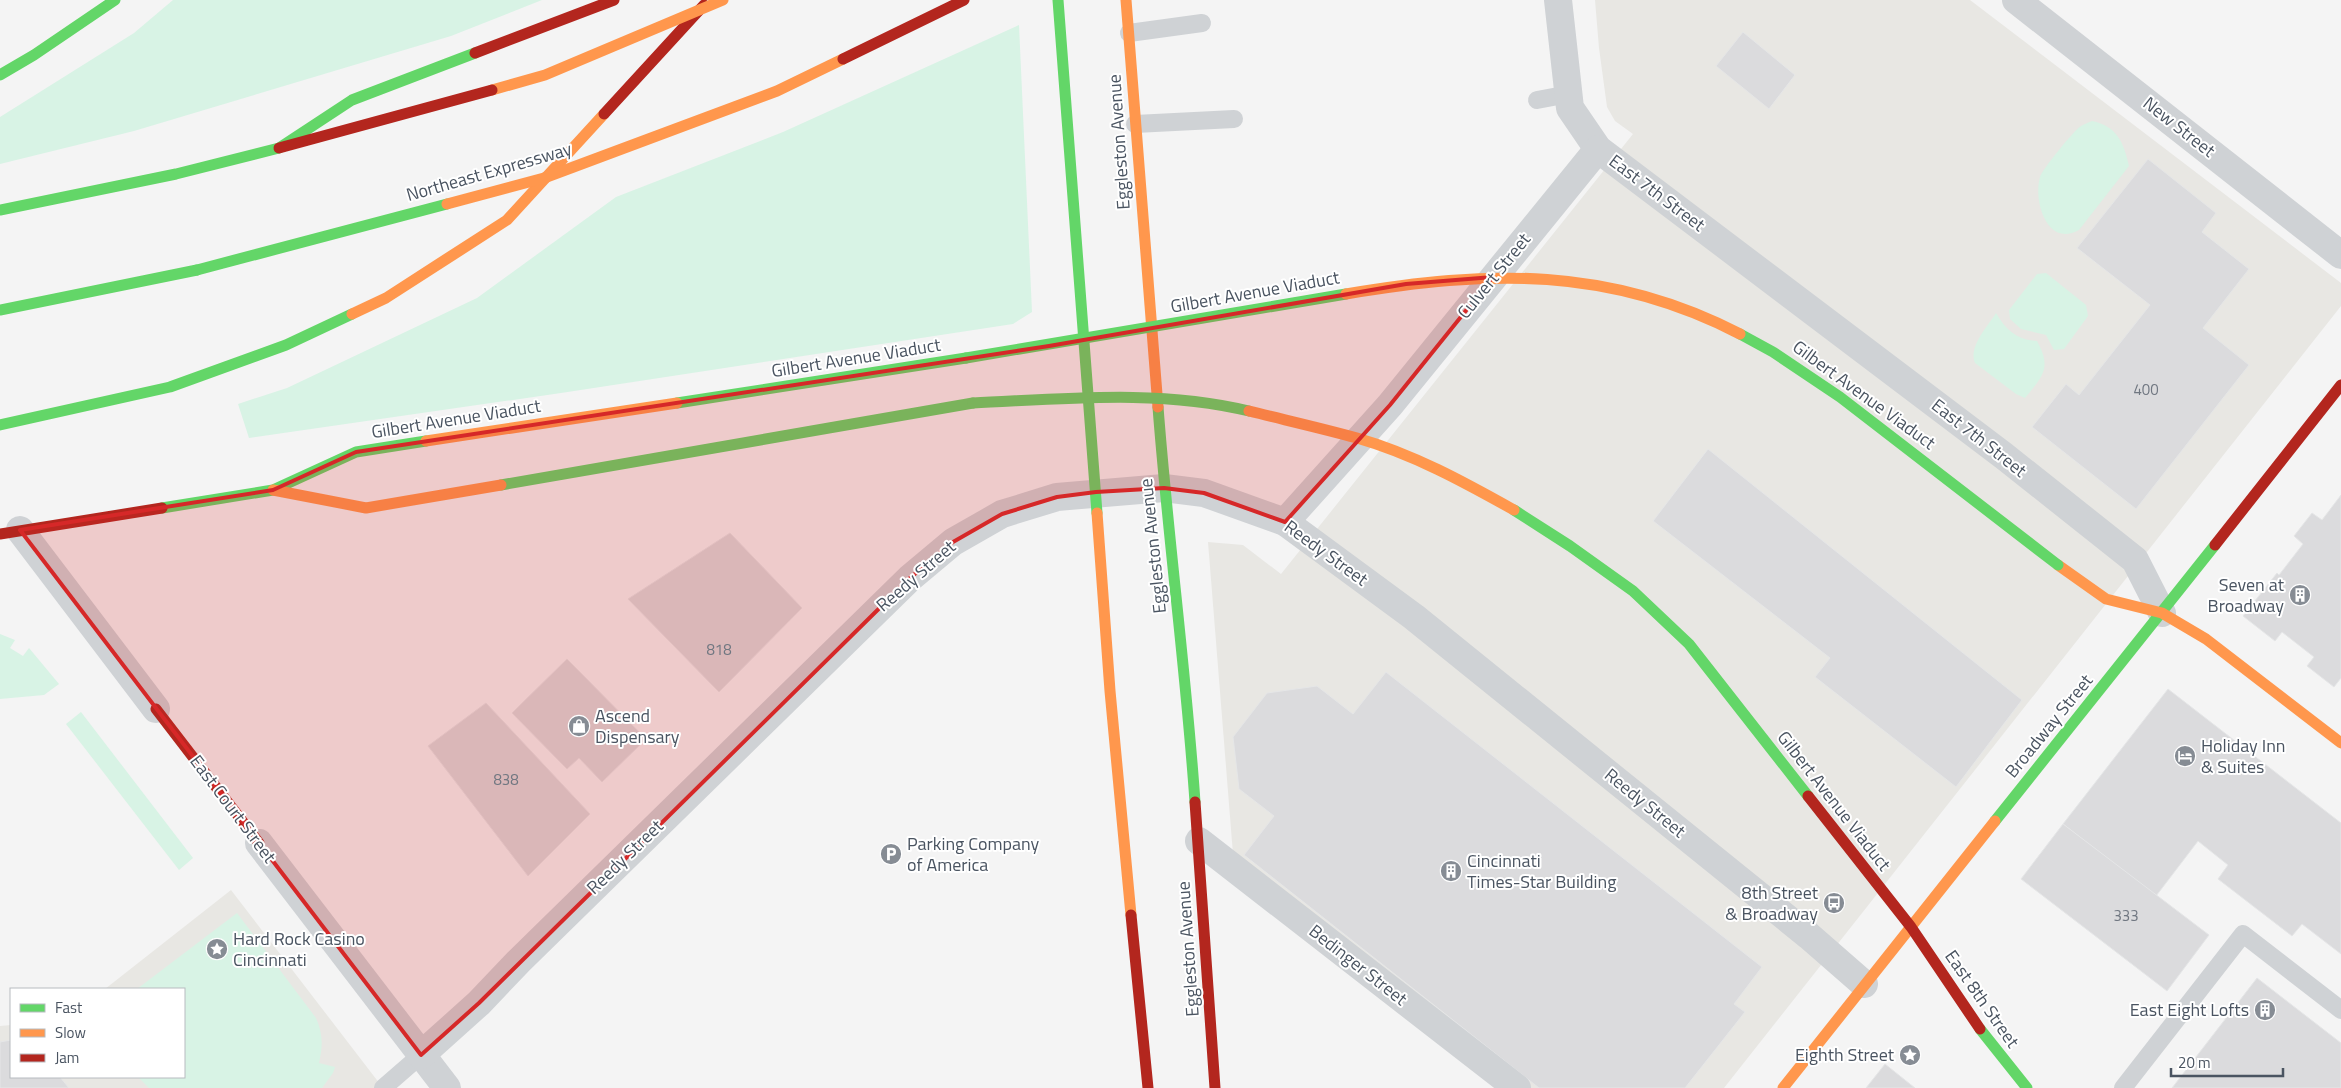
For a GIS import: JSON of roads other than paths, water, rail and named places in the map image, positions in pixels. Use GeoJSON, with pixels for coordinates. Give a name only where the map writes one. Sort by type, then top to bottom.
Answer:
{"type":"FeatureCollection","features":[{"type":"Feature","properties":{"kind":"main road"},"geometry":{"type":"LineString","coordinates":[[0,75],[34,55],[115,0]]}},
{"type":"Feature","properties":{"kind":"main road"},"geometry":{"type":"LineString","coordinates":[[279,148],[352,100],[614,0]]}},
{"type":"Feature","properties":{"kind":"main road"},"geometry":{"type":"LineString","coordinates":[[0,425],[170,387],[286,345],[386,298],[507,220],[614,106],[707,0]]}},
{"type":"Feature","properties":{"kind":"main road"},"geometry":{"type":"LineString","coordinates":[[0,210],[176,174],[279,148],[545,75],[723,0]]}},
{"type":"Feature","properties":{"kind":"main road","name":"Northeast Expressway"},"geometry":{"type":"LineString","coordinates":[[0,310],[198,270],[544,178],[777,91],[964,0]]}},
{"type":"Feature","properties":{"kind":"main road"},"geometry":{"type":"LineString","coordinates":[[1058,0],[1110,691],[1148,1088]]}},
{"type":"Feature","properties":{"kind":"main road","name":"Eggleston Avenue"},"geometry":{"type":"LineString","coordinates":[[1126,0],[1164,488],[1188,699],[1215,1088]]}},
{"type":"Feature","properties":{"kind":"main road","name":"Gilbert Avenue Viaduct"},"geometry":{"type":"LineString","coordinates":[[10,532],[273,490],[356,452],[966,358],[1406,284],[1479,277],[1557,279],[1620,289],[1683,308],[1730,327],[1786,359],[1828,387],[2058,565],[2106,599],[2162,613]]}},
{"type":"Feature","properties":{"kind":"main road","name":"Broadway Street"},"geometry":{"type":"LineString","coordinates":[[1783,1088],[1864,984],[2162,613],[2341,385]]}},
{"type":"Feature","properties":{"kind":"main road","name":"Gilbert Avenue Viaduct"},"geometry":{"type":"LineString","coordinates":[[273,490],[366,508],[973,403],[1126,396],[1220,404],[1358,438],[1398,452],[1461,480],[1514,510],[1634,591],[1689,644],[1910,927]]}},
{"type":"Feature","properties":{"kind":"main road"},"geometry":{"type":"LineString","coordinates":[[2162,613],[2206,639],[2341,743]]}},
{"type":"Feature","properties":{"kind":"main road","name":"East Court Street"},"geometry":{"type":"LineString","coordinates":[[156,709],[259,843]]}},
{"type":"Feature","properties":{"kind":"main road","name":"East 8th Street"},"geometry":{"type":"LineString","coordinates":[[1910,927],[1973,1020],[2028,1088]]}},
{"type":"Feature","properties":{"kind":"street"},"geometry":{"type":"LineString","coordinates":[[1558,0],[1570,108],[1598,149]]}},
{"type":"Feature","properties":{"kind":"street","name":"New Street"},"geometry":{"type":"LineString","coordinates":[[2026,3],[2341,255]]}},
{"type":"Feature","properties":{"kind":"street","name":"Culvert Street"},"geometry":{"type":"LineString","coordinates":[[1285,522],[1390,405],[1598,149]]}},
{"type":"Feature","properties":{"kind":"street","name":"East 7th Street"},"geometry":{"type":"LineString","coordinates":[[1598,149],[2004,456],[2135,560],[2162,613]]}},
{"type":"Feature","properties":{"kind":"street","name":"Reedy Street"},"geometry":{"type":"LineString","coordinates":[[421,1055],[479,1003],[518,962],[910,578],[946,548],[1002,514],[1056,497],[1096,492],[1164,488],[1204,493],[1285,522],[1414,617],[1809,936],[1864,984]]}},
{"type":"Feature","properties":{"kind":"street","name":"East Court Street"},"geometry":{"type":"LineString","coordinates":[[10,532],[156,709]]}},
{"type":"Feature","properties":{"kind":"street","name":"Bedinger Street"},"geometry":{"type":"LineString","coordinates":[[1199,841],[1517,1088]]}},
{"type":"Feature","properties":{"kind":"street","name":"East Court Street"},"geometry":{"type":"LineString","coordinates":[[259,843],[447,1088]]}},
{"type":"Feature","properties":{"kind":"lane"},"geometry":{"type":"LineString","coordinates":[[1128,33],[1202,23]]}},
{"type":"Feature","properties":{"kind":"lane"},"geometry":{"type":"LineString","coordinates":[[1537,100],[1569,94]]}},
{"type":"Feature","properties":{"kind":"lane"},"geometry":{"type":"LineString","coordinates":[[1135,124],[1234,119]]}},
{"type":"Feature","properties":{"kind":"lane"},"geometry":{"type":"LineString","coordinates":[[2123,1088],[2243,934],[2341,1010]]}},
{"type":"Feature","properties":{"kind":"lane"},"geometry":{"type":"LineString","coordinates":[[384,1088],[421,1055]]}},
{"type":"Feature","properties":{"kind":"place","name":"Seven at Broadway"},"geometry":{"type":"Point","coordinates":[2300,595]}},
{"type":"Feature","properties":{"kind":"place","name":"Ascend Dispensary"},"geometry":{"type":"Point","coordinates":[579,726]}},
{"type":"Feature","properties":{"kind":"place","name":"Holiday Inn & Suites"},"geometry":{"type":"Point","coordinates":[2185,756]}},
{"type":"Feature","properties":{"kind":"place","name":"Parking Company of America"},"geometry":{"type":"Point","coordinates":[891,854]}},
{"type":"Feature","properties":{"kind":"place","name":"Cincinnati Times-Star Building"},"geometry":{"type":"Point","coordinates":[1451,871]}},
{"type":"Feature","properties":{"kind":"place","name":"8th Street & Broadway"},"geometry":{"type":"Point","coordinates":[1834,903]}},
{"type":"Feature","properties":{"kind":"place","name":"Hard Rock Casino Cincinnati"},"geometry":{"type":"Point","coordinates":[217,949]}},
{"type":"Feature","properties":{"kind":"place","name":"East Eight Lofts"},"geometry":{"type":"Point","coordinates":[2265,1010]}},
{"type":"Feature","properties":{"kind":"place","name":"Eighth Street"},"geometry":{"type":"Point","coordinates":[1910,1055]}}]}
